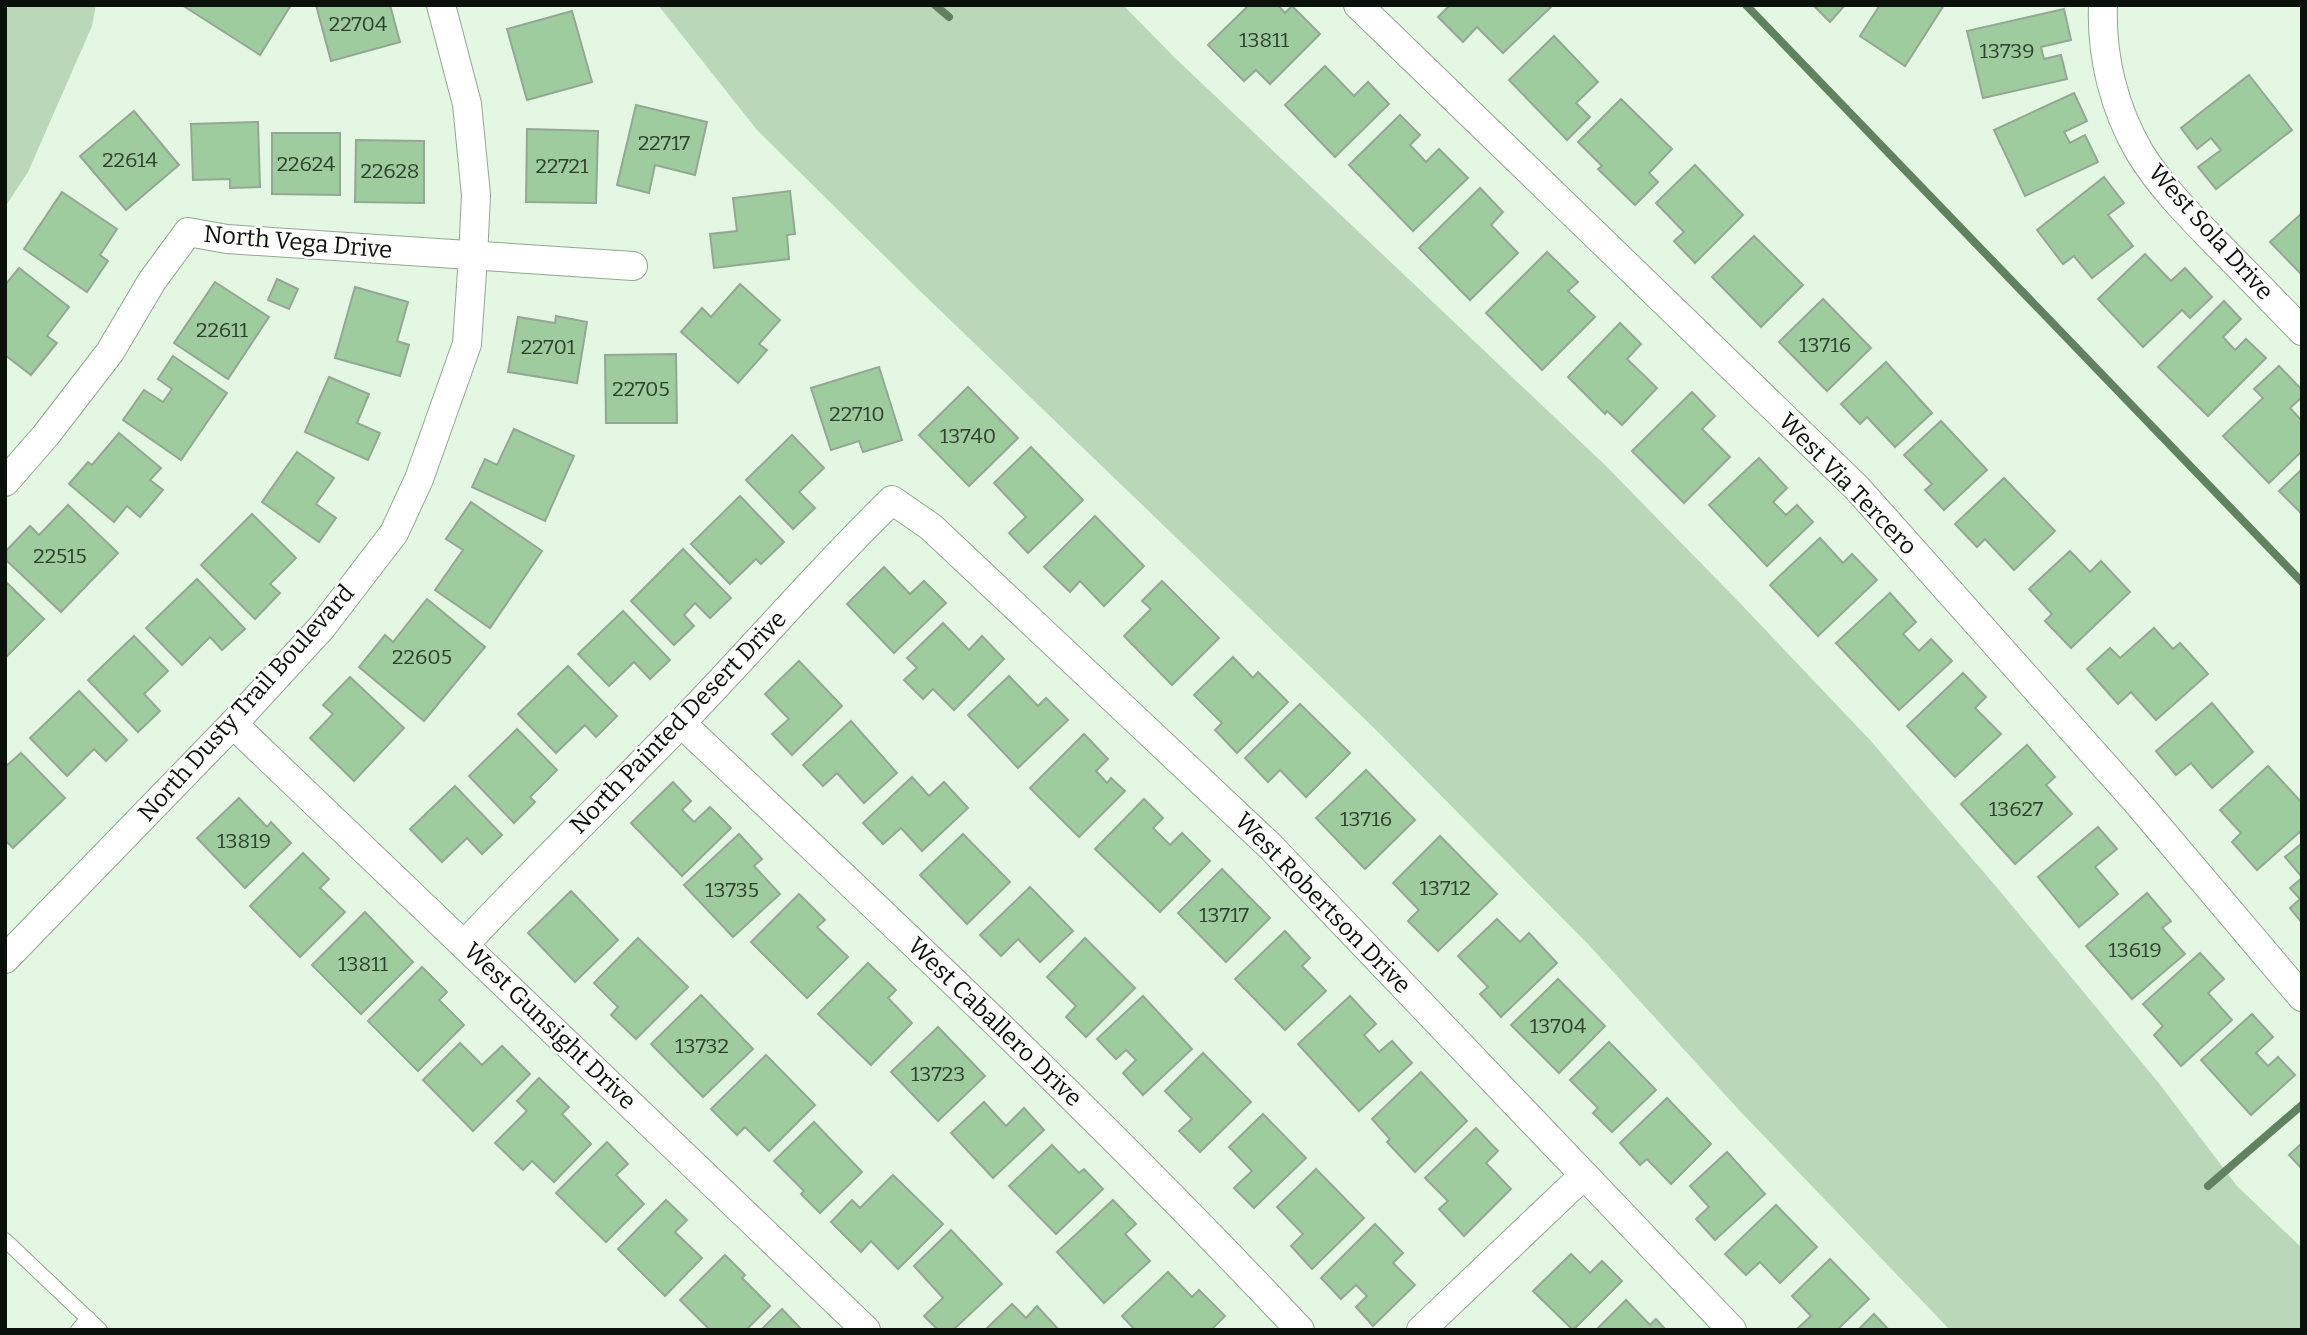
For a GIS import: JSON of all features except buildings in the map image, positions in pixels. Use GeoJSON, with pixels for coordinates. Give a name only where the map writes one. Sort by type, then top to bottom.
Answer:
{"type":"FeatureCollection","features":[{"type":"Feature","properties":{"kind":"street","name":"North Dusty Trail Boulevard"},"geometry":{"type":"LineString","coordinates":[[5,959],[233,724],[322,627],[394,533],[419,478],[467,344],[475,195],[467,104],[441,5]]}},
{"type":"Feature","properties":{"kind":"street","name":"West Via Tercero"},"geometry":{"type":"LineString","coordinates":[[1358,5],[1857,488],[2136,801],[2302,997]]}},
{"type":"Feature","properties":{"kind":"street","name":"West Sola Drive"},"geometry":{"type":"LineString","coordinates":[[2103,5],[2102,28],[2107,68],[2119,109],[2140,152],[2167,191],[2302,331]]}},
{"type":"Feature","properties":{"kind":"street","name":"North Vega Drive"},"geometry":{"type":"LineString","coordinates":[[5,482],[47,435],[110,352],[152,281],[188,232],[227,239],[633,266]]}},
{"type":"Feature","properties":{"kind":"street","name":"North Painted Desert Drive"},"geometry":{"type":"LineString","coordinates":[[465,944],[681,723],[840,550],[892,500]]}},
{"type":"Feature","properties":{"kind":"street","name":"West Robertson Drive"},"geometry":{"type":"LineString","coordinates":[[892,500],[931,527],[1270,846],[1732,1330]]}},
{"type":"Feature","properties":{"kind":"street","name":"West Caballero Drive"},"geometry":{"type":"LineString","coordinates":[[681,723],[931,958],[1209,1233],[1300,1330]]}},
{"type":"Feature","properties":{"kind":"street","name":"West Gunsight Drive"},"geometry":{"type":"LineString","coordinates":[[233,724],[866,1330]]}},
{"type":"Feature","properties":{"kind":"street"},"geometry":{"type":"LineString","coordinates":[[1421,1330],[1584,1175]]}},
{"type":"Feature","properties":{"kind":"lane"},"geometry":{"type":"LineString","coordinates":[[5,1240],[100,1330]]}},
{"type":"Feature","properties":{"kind":"lane"},"geometry":{"type":"LineString","coordinates":[[78,1330],[88,1318]]}},
{"type":"Feature","properties":{"kind":"green space"},"geometry":{"type":"Polygon","coordinates":[[[5,5],[96,5],[92,26],[28,172],[5,207],[5,5]]]}},
{"type":"Feature","properties":{"kind":"green space"},"geometry":{"type":"Polygon","coordinates":[[[658,5],[1123,5],[1174,57],[1605,465],[1870,740],[2158,1082],[2237,1186],[2302,1248],[2302,1330],[1950,1330],[1739,1110],[1587,943],[1374,728],[920,291],[757,130],[658,5]]]}},
{"type":"Feature","properties":{"kind":"waterway"},"geometry":{"type":"LineString","coordinates":[[935,5],[949,17]]}},
{"type":"Feature","properties":{"kind":"waterway"},"geometry":{"type":"LineString","coordinates":[[1746,5],[2302,582]]}},
{"type":"Feature","properties":{"kind":"waterway"},"geometry":{"type":"LineString","coordinates":[[2208,1186],[2302,1105]]}}]}
